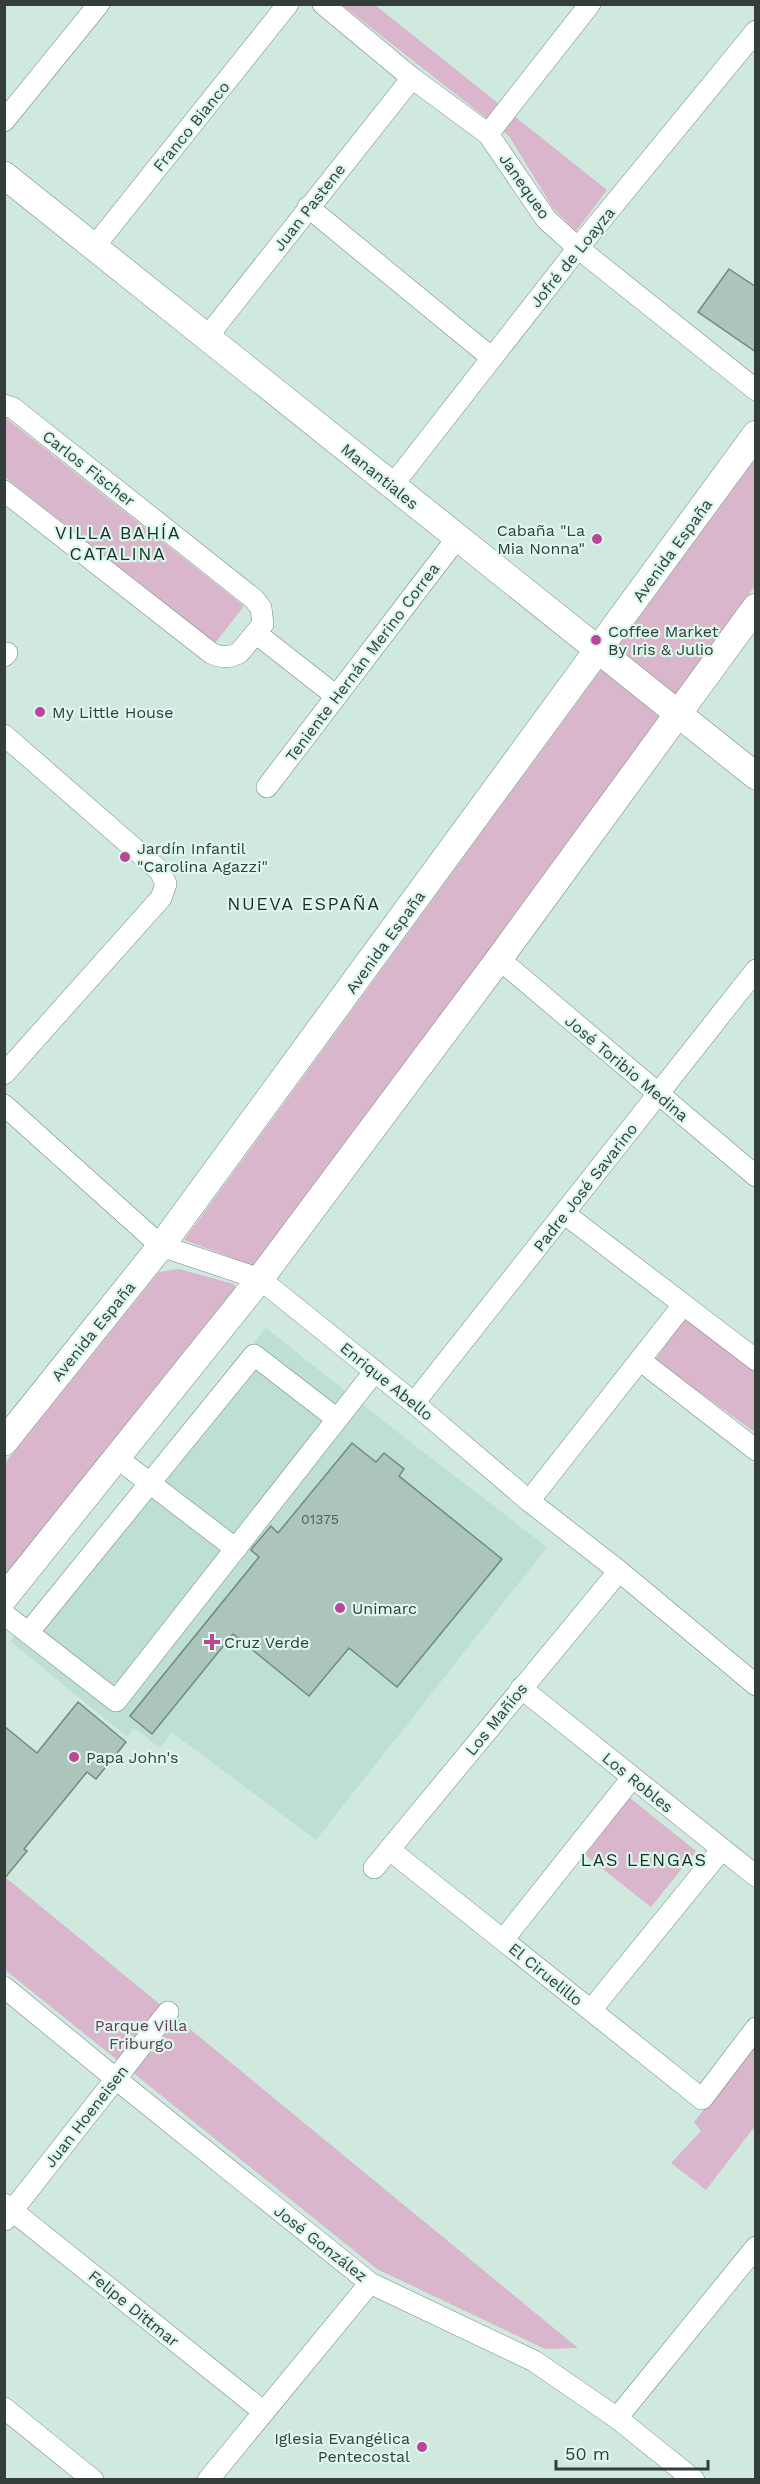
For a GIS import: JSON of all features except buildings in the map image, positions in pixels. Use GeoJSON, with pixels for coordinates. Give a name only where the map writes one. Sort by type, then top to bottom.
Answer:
{"type":"FeatureCollection","features":[{"type":"Feature","properties":{"kind":"main road","name":"Manantiales"},"geometry":{"type":"LineString","coordinates":[[4,175],[756,777]]}},
{"type":"Feature","properties":{"kind":"main road","name":"Avenida España"},"geometry":{"type":"LineString","coordinates":[[4,1442],[161,1246],[756,434]]}},
{"type":"Feature","properties":{"kind":"main road"},"geometry":{"type":"LineString","coordinates":[[4,1598],[260,1279],[499,959],[756,607]]}},
{"type":"Feature","properties":{"kind":"street"},"geometry":{"type":"LineString","coordinates":[[4,120],[99,4]]}},
{"type":"Feature","properties":{"kind":"street","name":"Franco Bianco"},"geometry":{"type":"LineString","coordinates":[[94,247],[288,4]]}},
{"type":"Feature","properties":{"kind":"street","name":"Janequeo"},"geometry":{"type":"LineString","coordinates":[[323,4],[412,78],[488,134],[546,219],[578,248],[756,390]]}},
{"type":"Feature","properties":{"kind":"street"},"geometry":{"type":"LineString","coordinates":[[488,134],[590,4]]}},
{"type":"Feature","properties":{"kind":"street","name":"Jofré de Loayza"},"geometry":{"type":"LineString","coordinates":[[392,486],[578,248],[756,31]]}},
{"type":"Feature","properties":{"kind":"street","name":"Juan Pastene"},"geometry":{"type":"LineString","coordinates":[[207,337],[412,78]]}},
{"type":"Feature","properties":{"kind":"street"},"geometry":{"type":"LineString","coordinates":[[308,207],[492,358]]}},
{"type":"Feature","properties":{"kind":"street","name":"Carlos Fischer"},"geometry":{"type":"LineString","coordinates":[[4,405],[13,408],[254,599],[261,608],[264,620],[257,634]]}},
{"type":"Feature","properties":{"kind":"street"},"geometry":{"type":"LineString","coordinates":[[4,491],[211,653],[224,657],[233,656],[257,634],[336,696]]}},
{"type":"Feature","properties":{"kind":"street","name":"Teniente Hernán Merino Correa"},"geometry":{"type":"LineString","coordinates":[[267,787],[457,538]]}},
{"type":"Feature","properties":{"kind":"street"},"geometry":{"type":"LineString","coordinates":[[4,1074],[161,898],[166,884],[159,871],[6,740]]}},
{"type":"Feature","properties":{"kind":"street","name":"José Toribio Medina"},"geometry":{"type":"LineString","coordinates":[[499,959],[657,1095],[756,1176]]}},
{"type":"Feature","properties":{"kind":"street","name":"Padre José Savarino"},"geometry":{"type":"LineString","coordinates":[[414,1403],[756,970]]}},
{"type":"Feature","properties":{"kind":"street","name":"Enrique Abello"},"geometry":{"type":"LineString","coordinates":[[4,1106],[161,1246],[260,1279],[414,1403],[529,1501],[620,1571],[756,1685]]}},
{"type":"Feature","properties":{"kind":"street"},"geometry":{"type":"LineString","coordinates":[[565,1214],[756,1360]]}},
{"type":"Feature","properties":{"kind":"street"},"geometry":{"type":"LineString","coordinates":[[529,1501],[683,1305]]}},
{"type":"Feature","properties":{"kind":"street"},"geometry":{"type":"LineString","coordinates":[[28,1632],[254,1355],[337,1419]]}},
{"type":"Feature","properties":{"kind":"street"},"geometry":{"type":"LineString","coordinates":[[640,1361],[756,1450]]}},
{"type":"Feature","properties":{"kind":"street"},"geometry":{"type":"LineString","coordinates":[[4,1614],[116,1701],[375,1371]]}},
{"type":"Feature","properties":{"kind":"street"},"geometry":{"type":"LineString","coordinates":[[117,1458],[236,1549]]}},
{"type":"Feature","properties":{"kind":"street","name":"Los Mañíos"},"geometry":{"type":"LineString","coordinates":[[374,1868],[620,1571]]}},
{"type":"Feature","properties":{"kind":"street","name":"Los Robles"},"geometry":{"type":"LineString","coordinates":[[521,1688],[756,1876]]}},
{"type":"Feature","properties":{"kind":"street"},"geometry":{"type":"LineString","coordinates":[[503,1940],[632,1778]]}},
{"type":"Feature","properties":{"kind":"street"},"geometry":{"type":"LineString","coordinates":[[591,2010],[722,1849]]}},
{"type":"Feature","properties":{"kind":"street","name":"El Ciruelillo"},"geometry":{"type":"LineString","coordinates":[[390,1850],[702,2099],[756,2028]]}},
{"type":"Feature","properties":{"kind":"street","name":"José González"},"geometry":{"type":"LineString","coordinates":[[4,1987],[370,2283],[534,2361],[617,2418],[694,2480]]}},
{"type":"Feature","properties":{"kind":"street","name":"Juan Hoeneisen"},"geometry":{"type":"LineString","coordinates":[[7,2212],[168,2012]]}},
{"type":"Feature","properties":{"kind":"street","name":"Felipe Dittmar"},"geometry":{"type":"LineString","coordinates":[[7,2212],[264,2412]]}},
{"type":"Feature","properties":{"kind":"street"},"geometry":{"type":"LineString","coordinates":[[617,2418],[756,2247]]}},
{"type":"Feature","properties":{"kind":"street"},"geometry":{"type":"LineString","coordinates":[[208,2480],[370,2283]]}},
{"type":"Feature","properties":{"kind":"street"},"geometry":{"type":"LineString","coordinates":[[4,2408],[93,2480]]}},
{"type":"Feature","properties":{"kind":"shaded area"},"geometry":{"type":"Polygon","coordinates":[[[266,1328],[547,1547],[316,1840],[171,1732],[160,1748],[134,1728],[127,1737],[10,1641],[266,1328]]]}},
{"type":"Feature","properties":{"kind":"green space"},"geometry":{"type":"Polygon","coordinates":[[[342,5],[375,5],[607,190],[576,231],[553,208],[509,136],[342,5]]]}},
{"type":"Feature","properties":{"kind":"green space"},"geometry":{"type":"Polygon","coordinates":[[[6,418],[244,606],[215,643],[5,477],[6,418]]]}},
{"type":"Feature","properties":{"kind":"green space"},"geometry":{"type":"Polygon","coordinates":[[[755,459],[755,586],[257,1267],[184,1240],[755,459]]]}},
{"type":"Feature","properties":{"kind":"green space"},"geometry":{"type":"Polygon","coordinates":[[[179,1269],[234,1284],[238,1295],[5,1584],[5,1463],[159,1272],[179,1269]]]}},
{"type":"Feature","properties":{"kind":"green space"},"geometry":{"type":"Polygon","coordinates":[[[684,1319],[755,1371],[755,1428],[753,1431],[655,1360],[684,1319]]]}},
{"type":"Feature","properties":{"kind":"green space"},"geometry":{"type":"Polygon","coordinates":[[[630,1798],[696,1851],[651,1907],[585,1855],[630,1798]]]}},
{"type":"Feature","properties":{"kind":"green space","name":"Parque Villa Friburgo"},"geometry":{"type":"Polygon","coordinates":[[[5,1877],[578,2348],[545,2349],[377,2269],[4,1969],[5,1877]]]}},
{"type":"Feature","properties":{"kind":"green space"},"geometry":{"type":"Polygon","coordinates":[[[755,2047],[755,2126],[706,2190],[671,2163],[701,2131],[694,2122],[755,2047]]]}},
{"type":"Feature","properties":{"kind":"place","name":"Cabaña \"La Mia Nonna\""},"geometry":{"type":"Point","coordinates":[597,539]}},
{"type":"Feature","properties":{"kind":"place","name":"Coffee Market By Iris & Julio"},"geometry":{"type":"Point","coordinates":[596,640]}},
{"type":"Feature","properties":{"kind":"place","name":"My Little House"},"geometry":{"type":"Point","coordinates":[40,712]}},
{"type":"Feature","properties":{"kind":"place","name":"Jardín Infantil \"Carolina Agazzi\""},"geometry":{"type":"Point","coordinates":[125,857]}},
{"type":"Feature","properties":{"kind":"place","name":"Unimarc"},"geometry":{"type":"Point","coordinates":[340,1608]}},
{"type":"Feature","properties":{"kind":"place","name":"Cruz Verde"},"geometry":{"type":"Point","coordinates":[212,1642]}},
{"type":"Feature","properties":{"kind":"place","name":"Papa John's"},"geometry":{"type":"Point","coordinates":[74,1757]}},
{"type":"Feature","properties":{"kind":"place","name":"Iglesia Evangélica Pentecostal"},"geometry":{"type":"Point","coordinates":[422,2447]}},
{"type":"Feature","properties":{"kind":"district","name":"VILLA BAHÍA CATALINA"},"geometry":{"type":"Point","coordinates":[118,543]}},
{"type":"Feature","properties":{"kind":"district","name":"NUEVA ESPAÑA"},"geometry":{"type":"Point","coordinates":[304,904]}},
{"type":"Feature","properties":{"kind":"district","name":"LAS LENGAS"},"geometry":{"type":"Point","coordinates":[644,1860]}}]}
